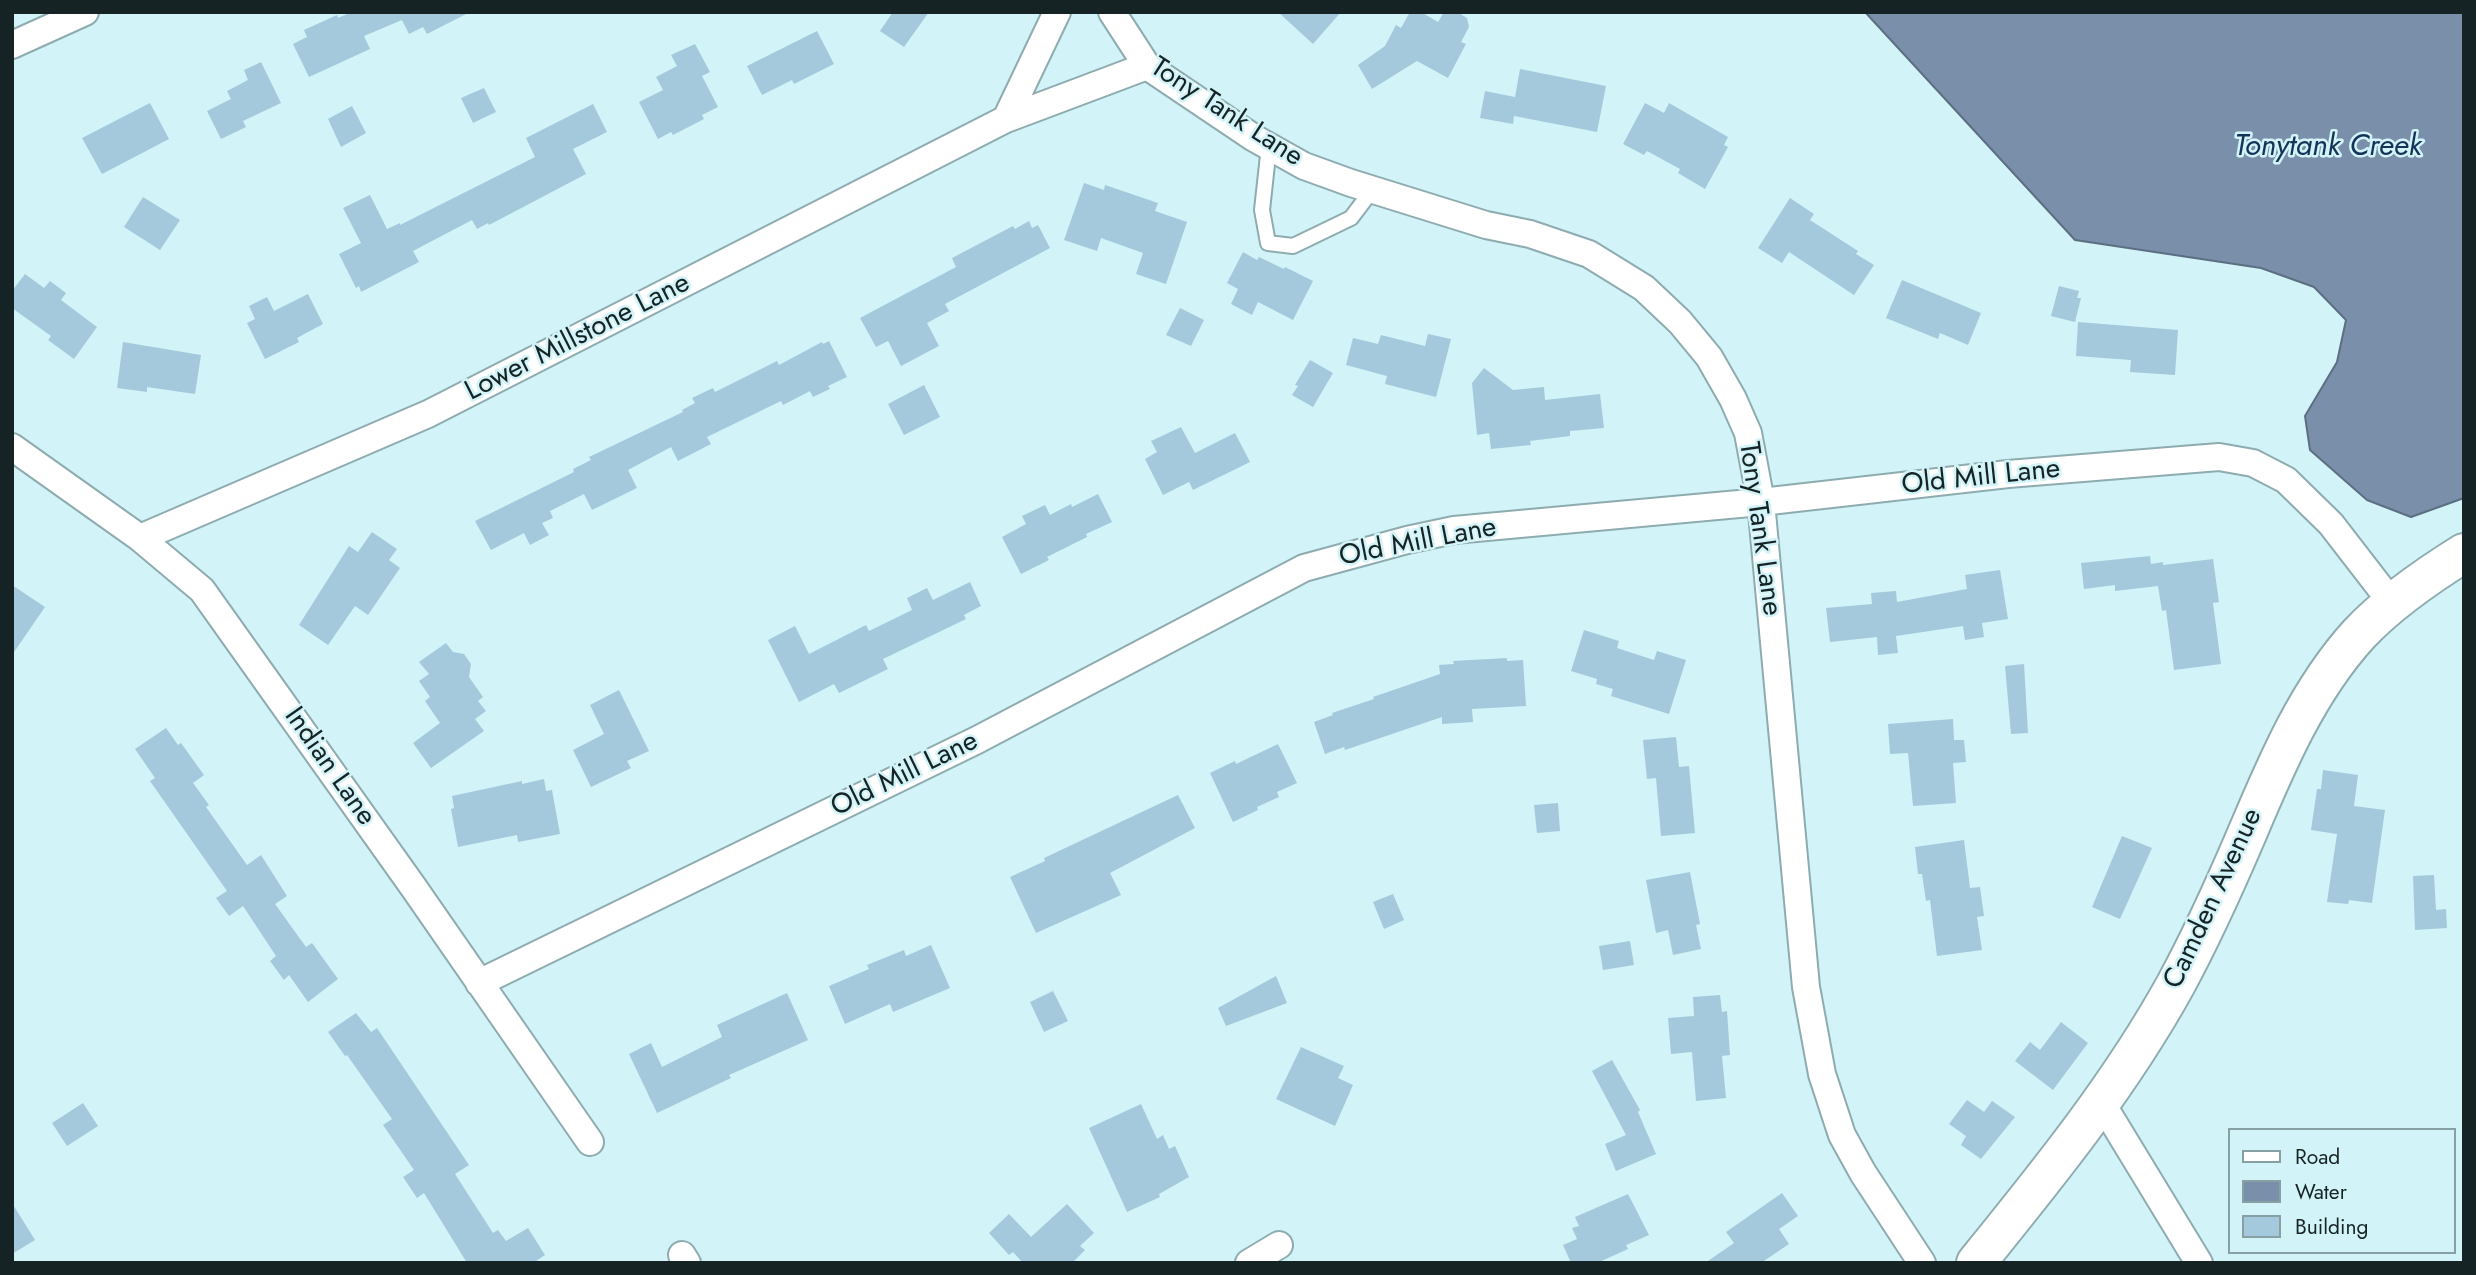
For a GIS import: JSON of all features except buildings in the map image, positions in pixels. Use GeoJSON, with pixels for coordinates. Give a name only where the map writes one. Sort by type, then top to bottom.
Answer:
{"type":"FeatureCollection","features":[{"type":"Feature","properties":{"kind":"street"},"geometry":{"type":"LineString","coordinates":[[12,45],[85,12]]}},
{"type":"Feature","properties":{"kind":"street"},"geometry":{"type":"LineString","coordinates":[[1006,119],[1057,12]]}},
{"type":"Feature","properties":{"kind":"street","name":"Tony Tank Lane"},"geometry":{"type":"LineString","coordinates":[[1112,12],[1147,66],[1269,146],[1304,166],[1486,225],[1530,234],[1588,254],[1644,288],[1680,322],[1709,357],[1734,399],[1748,433],[1761,502],[1806,987],[1822,1073],[1842,1135],[1863,1173],[1922,1263]]}},
{"type":"Feature","properties":{"kind":"street","name":"Lower Millstone Lane"},"geometry":{"type":"LineString","coordinates":[[140,538],[428,414],[1006,119],[1147,66]]}},
{"type":"Feature","properties":{"kind":"street","name":"Indian Lane"},"geometry":{"type":"LineString","coordinates":[[12,447],[140,538],[202,590],[590,1142]]}},
{"type":"Feature","properties":{"kind":"street","name":"Old Mill Lane"},"geometry":{"type":"LineString","coordinates":[[479,984],[977,740],[1304,568],[1454,530],[1761,502],[1984,476],[2219,457],[2253,463],[2286,480],[2331,524],[2392,604]]}},
{"type":"Feature","properties":{"kind":"street","name":"Camden Avenue"},"geometry":{"type":"LineString","coordinates":[[1976,1263],[2040,1184],[2143,1040],[2176,983],[2229,875],[2288,738],[2333,666],[2360,634],[2392,604],[2464,553]]}},
{"type":"Feature","properties":{"kind":"street"},"geometry":{"type":"LineString","coordinates":[[2101,1102],[2199,1263]]}},
{"type":"Feature","properties":{"kind":"street"},"geometry":{"type":"LineString","coordinates":[[1249,1263],[1279,1245]]}},
{"type":"Feature","properties":{"kind":"lane"},"geometry":{"type":"LineString","coordinates":[[1269,146],[1262,210],[1268,243],[1293,246],[1351,218],[1373,189]]}},
{"type":"Feature","properties":{"kind":"water","name":"Tonytank Creek"},"geometry":{"type":"Polygon","coordinates":[[[1865,12],[2464,12],[2464,498],[2411,517],[2367,500],[2310,450],[2305,416],[2337,362],[2346,320],[2314,287],[2261,268],[2075,240],[1865,12]]]}}]}
